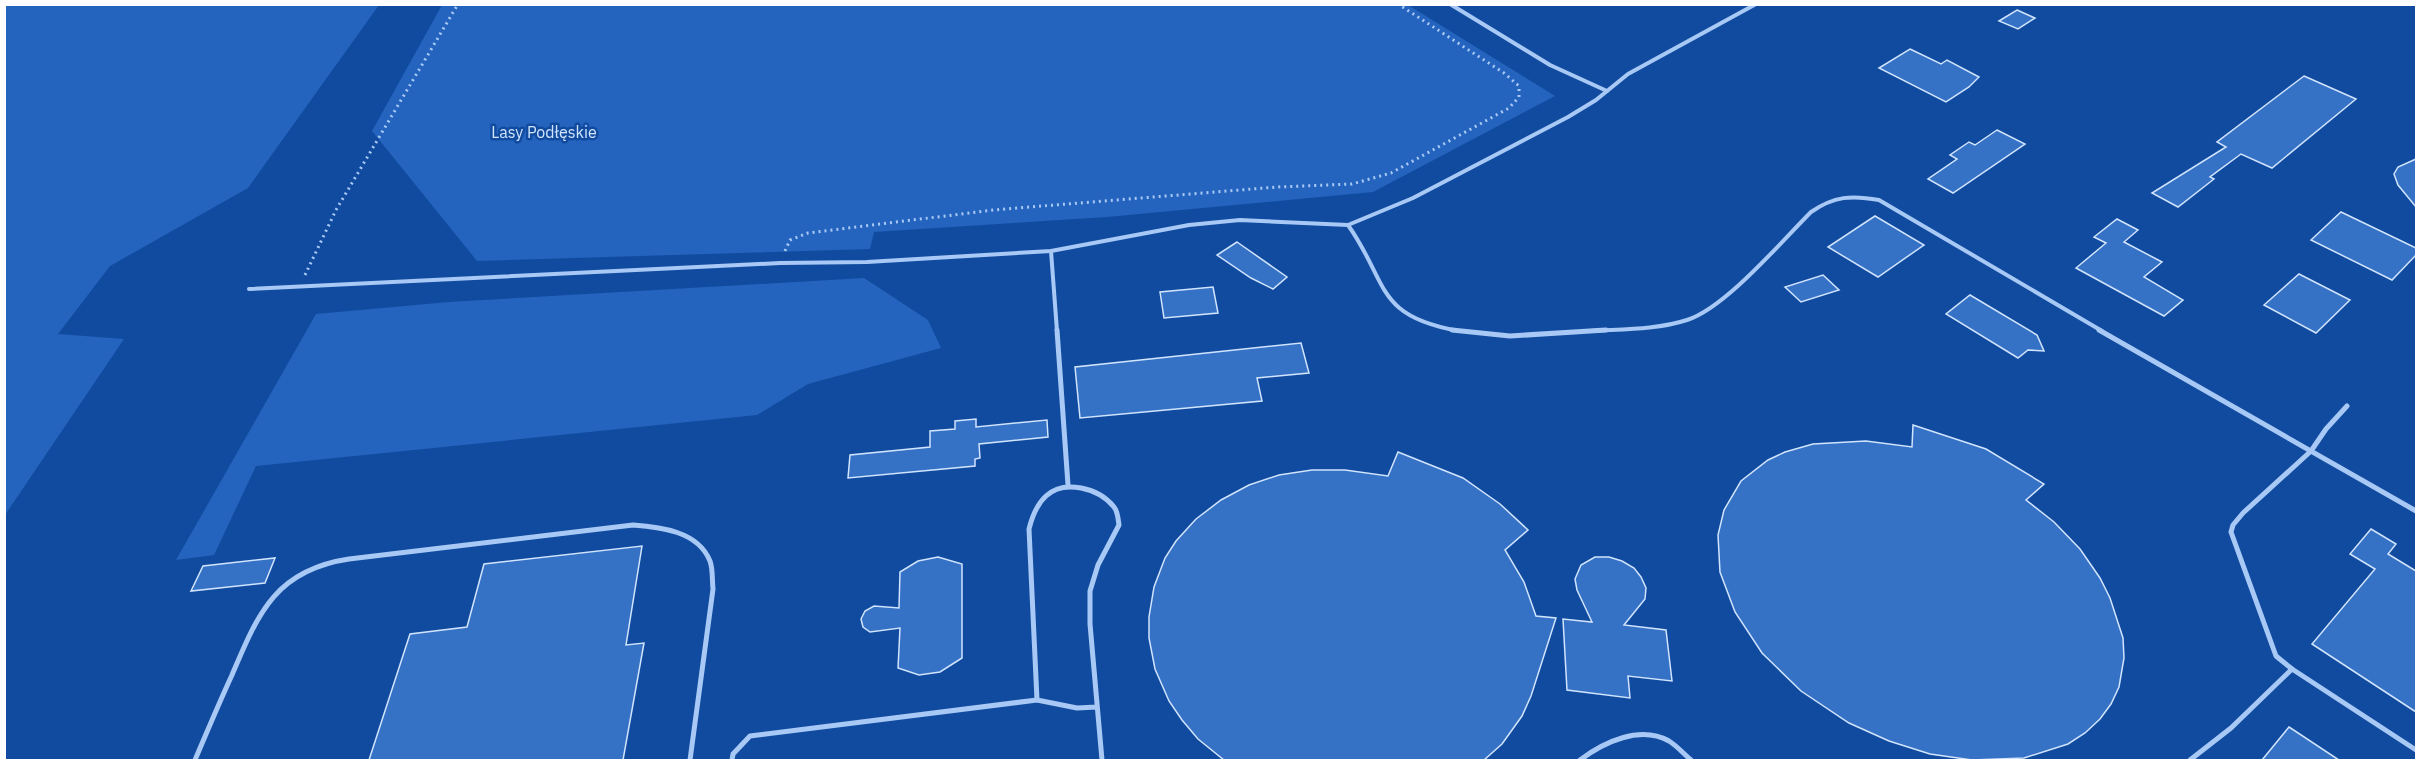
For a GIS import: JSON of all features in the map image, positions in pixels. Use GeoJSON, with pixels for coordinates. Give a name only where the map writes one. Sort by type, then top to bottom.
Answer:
{"type":"FeatureCollection","features":[{"type":"Feature","properties":{"kind":"lane"},"geometry":{"type":"LineString","coordinates":[[1450,4],[1550,65],[1607,91]]}},
{"type":"Feature","properties":{"kind":"lane"},"geometry":{"type":"LineString","coordinates":[[249,289],[780,263],[867,262],[1051,251],[1189,225],[1240,220],[1348,225],[1413,198],[1568,117],[1648,62],[1756,4]]}},
{"type":"Feature","properties":{"kind":"lane"},"geometry":{"type":"LineString","coordinates":[[1348,225],[1362,245],[1386,296],[1407,314],[1441,327],[1481,334],[1528,335],[1662,325],[1685,321],[1704,313],[1721,301],[1825,201],[1838,196],[1857,196],[1880,200],[2050,302],[2416,511]]}},
{"type":"Feature","properties":{"kind":"lane"},"geometry":{"type":"LineString","coordinates":[[1051,251],[1068,485]]}},
{"type":"Feature","properties":{"kind":"lane"},"geometry":{"type":"LineString","coordinates":[[2347,406],[2326,429],[2311,451],[2243,513],[2231,532],[2276,656],[2292,669],[2416,750]]}},
{"type":"Feature","properties":{"kind":"lane"},"geometry":{"type":"LineString","coordinates":[[1036,700],[1029,529],[1032,514],[1046,497],[1058,487],[1076,485],[1096,494],[1115,508],[1119,525],[1098,565],[1090,591],[1090,624],[1102,760]]}},
{"type":"Feature","properties":{"kind":"lane"},"geometry":{"type":"LineString","coordinates":[[195,760],[255,621],[269,601],[289,583],[313,568],[344,560],[473,542],[633,525],[655,526],[675,531],[699,545],[710,561],[713,589],[690,760]]}},
{"type":"Feature","properties":{"kind":"lane"},"geometry":{"type":"LineString","coordinates":[[2190,760],[2231,728],[2292,669]]}},
{"type":"Feature","properties":{"kind":"lane"},"geometry":{"type":"LineString","coordinates":[[732,760],[733,754],[750,736],[1036,700],[1077,708],[1097,706]]}},
{"type":"Feature","properties":{"kind":"lane"},"geometry":{"type":"LineString","coordinates":[[1580,760],[1617,738],[1651,734],[1669,741],[1691,760]]}},
{"type":"Feature","properties":{"kind":"path"},"geometry":{"type":"LineString","coordinates":[[302,286],[312,256],[338,206],[400,97],[458,4]]}},
{"type":"Feature","properties":{"kind":"path"},"geometry":{"type":"LineString","coordinates":[[780,263],[790,240],[808,232],[1004,209],[1277,187],[1352,184],[1391,173],[1509,108],[1519,97],[1519,86],[1504,73],[1398,4]]}},
{"type":"Feature","properties":{"kind":"green space"},"geometry":{"type":"Polygon","coordinates":[[[5,4],[379,5],[248,188],[110,266],[58,334],[124,339],[5,515],[5,4]]]}},
{"type":"Feature","properties":{"kind":"green space","name":"Lasy Podłęskie"},"geometry":{"type":"Polygon","coordinates":[[[442,5],[1408,5],[1555,96],[1373,192],[1107,217],[874,232],[870,249],[477,261],[372,131],[442,5]]]}},
{"type":"Feature","properties":{"kind":"green space"},"geometry":{"type":"Polygon","coordinates":[[[864,278],[928,320],[941,348],[808,384],[757,415],[256,466],[214,555],[176,560],[316,314],[449,302],[864,278]]]}},
{"type":"Feature","properties":{"kind":"building"},"geometry":{"type":"Polygon","coordinates":[[[2017,10],[2035,18],[2018,29],[1999,21],[2017,10]]]}},
{"type":"Feature","properties":{"kind":"building"},"geometry":{"type":"Polygon","coordinates":[[[1910,49],[1941,64],[1947,60],[1979,77],[1969,87],[1946,102],[1879,68],[1910,49]]]}},
{"type":"Feature","properties":{"kind":"building"},"geometry":{"type":"Polygon","coordinates":[[[2304,76],[2356,99],[2272,168],[2241,154],[2210,177],[2214,179],[2178,207],[2152,193],[2226,147],[2217,142],[2304,76]]]}},
{"type":"Feature","properties":{"kind":"building"},"geometry":{"type":"Polygon","coordinates":[[[1997,130],[2025,144],[1953,193],[1928,179],[1957,159],[1950,155],[1969,142],[1975,145],[1997,130]]]}},
{"type":"Feature","properties":{"kind":"building"},"geometry":{"type":"Polygon","coordinates":[[[2416,159],[2416,207],[2398,185],[2394,174],[2398,167],[2416,159]]]}},
{"type":"Feature","properties":{"kind":"building"},"geometry":{"type":"Polygon","coordinates":[[[2341,212],[2416,248],[2416,255],[2392,280],[2311,240],[2341,212]]]}},
{"type":"Feature","properties":{"kind":"building"},"geometry":{"type":"Polygon","coordinates":[[[1875,216],[1924,245],[1878,277],[1828,247],[1875,216]]]}},
{"type":"Feature","properties":{"kind":"building"},"geometry":{"type":"Polygon","coordinates":[[[2117,219],[2138,230],[2124,242],[2162,262],[2144,277],[2183,300],[2164,316],[2076,268],[2106,243],[2094,237],[2117,219]]]}},
{"type":"Feature","properties":{"kind":"building"},"geometry":{"type":"Polygon","coordinates":[[[1237,242],[1287,277],[1273,289],[1251,278],[1217,255],[1237,242]]]}},
{"type":"Feature","properties":{"kind":"building"},"geometry":{"type":"Polygon","coordinates":[[[2299,274],[2350,300],[2316,333],[2264,305],[2299,274]]]}},
{"type":"Feature","properties":{"kind":"building"},"geometry":{"type":"Polygon","coordinates":[[[1823,275],[1839,290],[1801,302],[1785,287],[1823,275]]]}},
{"type":"Feature","properties":{"kind":"building"},"geometry":{"type":"Polygon","coordinates":[[[1213,287],[1218,313],[1164,318],[1160,292],[1213,287]]]}},
{"type":"Feature","properties":{"kind":"building"},"geometry":{"type":"Polygon","coordinates":[[[1970,295],[2037,335],[2044,351],[2028,350],[2018,358],[1946,314],[1970,295]]]}},
{"type":"Feature","properties":{"kind":"building"},"geometry":{"type":"Polygon","coordinates":[[[1301,343],[1309,373],[1257,378],[1262,401],[1080,418],[1075,367],[1301,343]]]}},
{"type":"Feature","properties":{"kind":"building"},"geometry":{"type":"Polygon","coordinates":[[[976,419],[976,427],[1047,420],[1048,437],[979,444],[980,458],[975,459],[975,466],[848,478],[850,455],[930,447],[930,431],[955,429],[955,421],[976,419]]]}},
{"type":"Feature","properties":{"kind":"building"},"geometry":{"type":"Polygon","coordinates":[[[1913,425],[1986,449],[2044,484],[2026,500],[2054,522],[2080,549],[2100,578],[2110,598],[2123,638],[2124,658],[2119,687],[2111,704],[2100,719],[2068,744],[2024,758],[1972,760],[1930,754],[1889,741],[1849,723],[1801,691],[1762,653],[1735,612],[1720,572],[1718,535],[1724,510],[1741,481],[1768,460],[1785,452],[1813,444],[1866,441],[1912,447],[1913,425]]]}},
{"type":"Feature","properties":{"kind":"building"},"geometry":{"type":"Polygon","coordinates":[[[1398,452],[1463,478],[1500,504],[1528,530],[1505,550],[1524,582],[1536,616],[1556,618],[1531,696],[1522,716],[1502,744],[1484,760],[1224,760],[1198,739],[1182,720],[1169,701],[1155,669],[1149,638],[1149,617],[1154,587],[1165,558],[1176,541],[1196,519],[1221,500],[1249,485],[1279,475],[1312,470],[1345,470],[1388,476],[1398,452]]]}},
{"type":"Feature","properties":{"kind":"building"},"geometry":{"type":"Polygon","coordinates":[[[2371,529],[2396,544],[2388,554],[2416,571],[2416,712],[2312,644],[2375,569],[2350,554],[2371,529]]]}},
{"type":"Feature","properties":{"kind":"building"},"geometry":{"type":"Polygon","coordinates":[[[642,546],[626,645],[644,643],[623,760],[369,760],[410,634],[467,627],[484,564],[642,546]]]}},
{"type":"Feature","properties":{"kind":"building"},"geometry":{"type":"Polygon","coordinates":[[[938,557],[962,564],[962,658],[940,672],[919,675],[898,668],[900,628],[870,632],[863,627],[861,619],[865,611],[874,606],[899,608],[900,572],[918,561],[938,557]]]}},
{"type":"Feature","properties":{"kind":"building"},"geometry":{"type":"Polygon","coordinates":[[[1595,557],[1609,557],[1622,561],[1634,568],[1641,577],[1646,588],[1645,599],[1624,625],[1666,630],[1672,681],[1628,676],[1630,698],[1567,690],[1563,619],[1592,622],[1577,590],[1575,579],[1581,565],[1595,557]]]}},
{"type":"Feature","properties":{"kind":"building"},"geometry":{"type":"Polygon","coordinates":[[[275,558],[265,583],[191,591],[203,566],[275,558]]]}},
{"type":"Feature","properties":{"kind":"building"},"geometry":{"type":"Polygon","coordinates":[[[2289,727],[2339,760],[2262,760],[2289,727]]]}}]}
